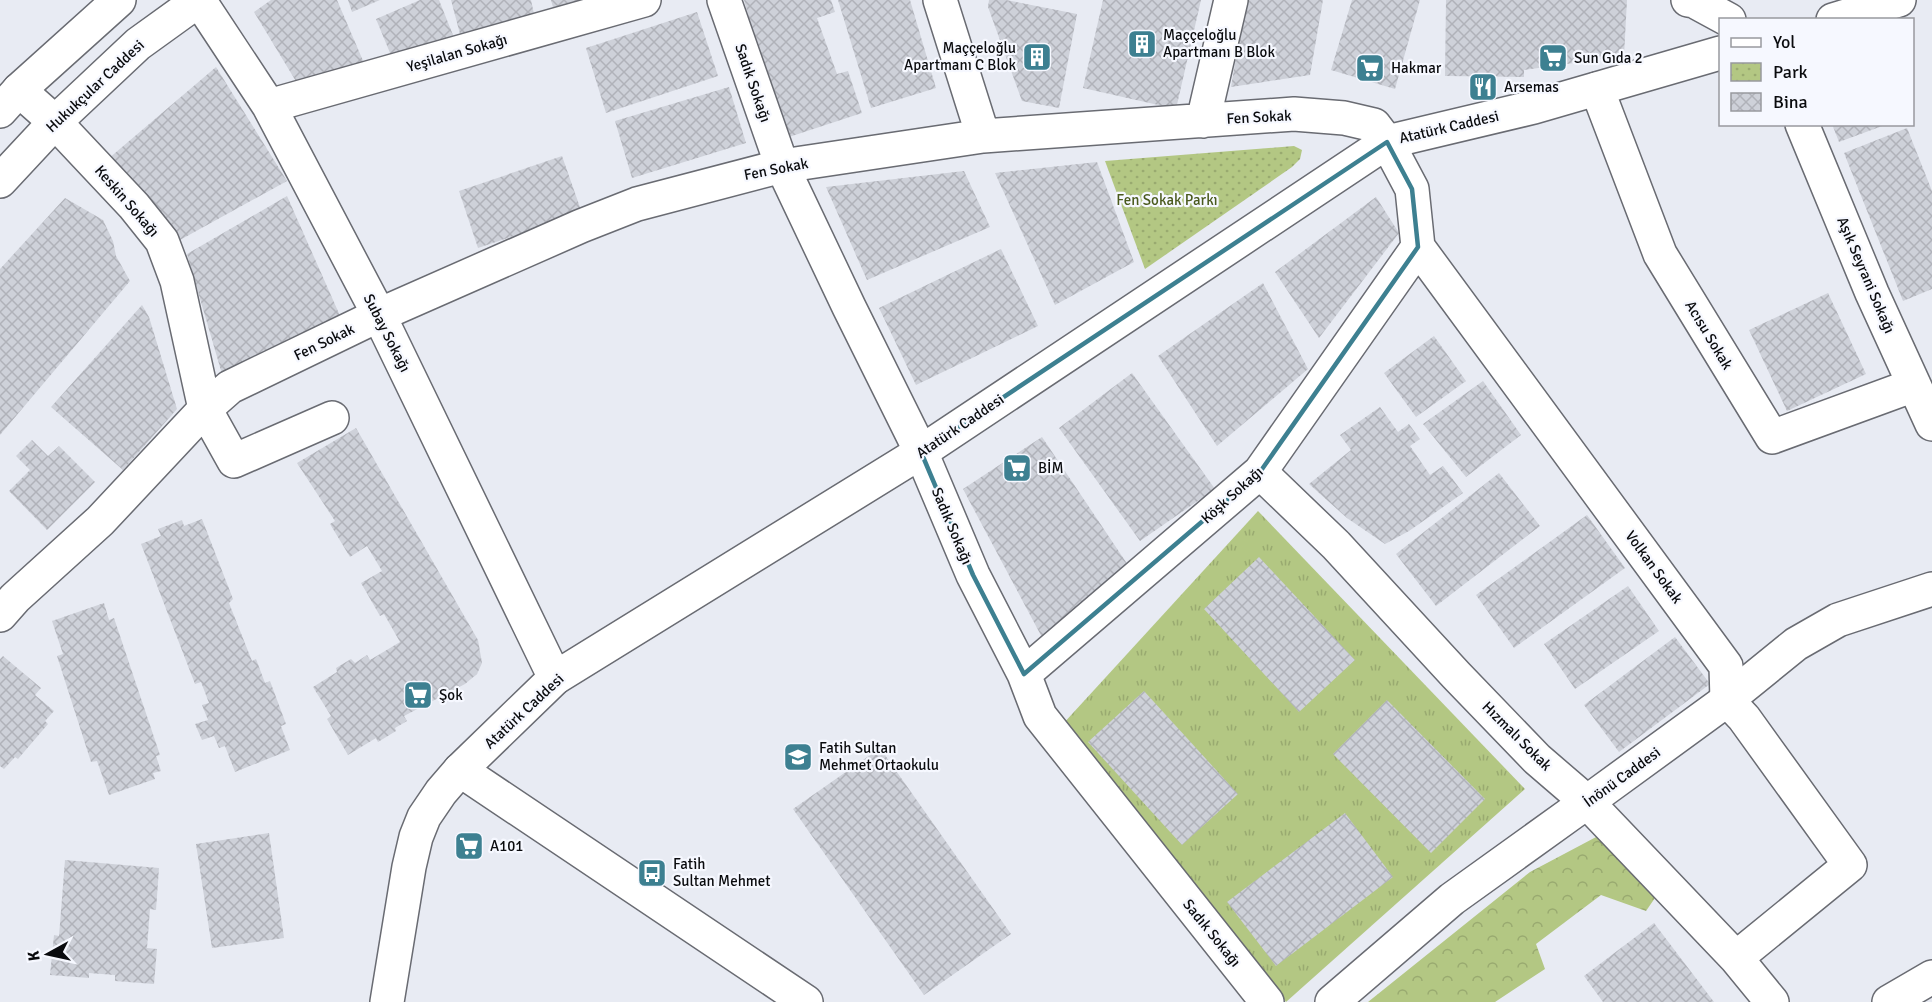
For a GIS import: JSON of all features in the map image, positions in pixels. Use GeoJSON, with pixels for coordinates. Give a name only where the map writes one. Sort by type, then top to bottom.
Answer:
{"type":"FeatureCollection","features":[{"type":"Feature","properties":{"kind":"street"},"geometry":{"type":"LineString","coordinates":[[9,100],[119,0]]}},
{"type":"Feature","properties":{"kind":"street","name":"Subay Sokağı"},"geometry":{"type":"LineString","coordinates":[[199,0],[269,106],[379,315],[555,678]]}},
{"type":"Feature","properties":{"kind":"street","name":"Hukukçular Caddesi"},"geometry":{"type":"LineString","coordinates":[[0,181],[55,122],[138,44],[199,0]]}},
{"type":"Feature","properties":{"kind":"street","name":"Yeşilalan Sokağı"},"geometry":{"type":"LineString","coordinates":[[269,106],[644,0]]}},
{"type":"Feature","properties":{"kind":"street","name":"Sadık Sokağı"},"geometry":{"type":"LineString","coordinates":[[724,0],[782,166],[921,452],[973,574],[1024,674],[1040,716],[1267,1002]]}},
{"type":"Feature","properties":{"kind":"street"},"geometry":{"type":"LineString","coordinates":[[940,0],[983,136]]}},
{"type":"Feature","properties":{"kind":"street"},"geometry":{"type":"LineString","coordinates":[[1203,121],[1231,0]]}},
{"type":"Feature","properties":{"kind":"street"},"geometry":{"type":"LineString","coordinates":[[1689,0],[1725,18]]}},
{"type":"Feature","properties":{"kind":"street"},"geometry":{"type":"LineString","coordinates":[[1840,18],[1899,0]]}},
{"type":"Feature","properties":{"kind":"street","name":"Atatürk Caddesi"},"geometry":{"type":"LineString","coordinates":[[387,1002],[416,837],[424,817],[460,770],[555,678],[921,452],[1387,142],[1534,107],[1719,53]]}},
{"type":"Feature","properties":{"kind":"street","name":"Acısu Sokak"},"geometry":{"type":"LineString","coordinates":[[1597,89],[1660,254],[1772,437],[1914,385]]}},
{"type":"Feature","properties":{"kind":"street","name":"Keskin Sokağı"},"geometry":{"type":"LineString","coordinates":[[9,100],[55,122],[134,206],[162,241],[177,281],[205,409],[234,461],[332,418]]}},
{"type":"Feature","properties":{"kind":"street","name":"Fen Sokak"},"geometry":{"type":"LineString","coordinates":[[5,599],[100,521],[205,409],[230,387],[379,315],[581,226],[637,204],[782,166],[983,136],[1294,114],[1344,118],[1374,125],[1387,142]]}},
{"type":"Feature","properties":{"kind":"street","name":"Aşık Seyrani Sokağı"},"geometry":{"type":"LineString","coordinates":[[1803,126],[1872,293],[1932,424]]}},
{"type":"Feature","properties":{"kind":"street"},"geometry":{"type":"LineString","coordinates":[[1387,142],[1412,189],[1418,247]]}},
{"type":"Feature","properties":{"kind":"street","name":"Köşk Sokağı"},"geometry":{"type":"LineString","coordinates":[[1024,674],[1260,472],[1418,247]]}},
{"type":"Feature","properties":{"kind":"street","name":"Volkan Sokak"},"geometry":{"type":"LineString","coordinates":[[1418,247],[1726,666],[1727,700]]}},
{"type":"Feature","properties":{"kind":"street","name":"Hızmalı Sokak"},"geometry":{"type":"LineString","coordinates":[[1260,472],[1336,545],[1537,759],[1587,802],[1736,957],[1772,1002]]}},
{"type":"Feature","properties":{"kind":"street","name":"İnönü Caddesi"},"geometry":{"type":"LineString","coordinates":[[1332,1002],[1452,898],[1727,700],[1796,644],[1838,620],[1932,589]]}},
{"type":"Feature","properties":{"kind":"street"},"geometry":{"type":"LineString","coordinates":[[1727,700],[1744,718],[1850,865],[1736,957]]}},
{"type":"Feature","properties":{"kind":"street"},"geometry":{"type":"LineString","coordinates":[[460,770],[806,1002]]}},
{"type":"Feature","properties":{"kind":"street"},"geometry":{"type":"LineString","coordinates":[[1889,1002],[1932,977]]}},
{"type":"Feature","properties":{"kind":"highlighted area"},"geometry":{"type":"Polygon","coordinates":[[[1387,142],[1412,189],[1418,247],[1260,472],[1024,674],[973,575],[921,452],[1387,142]]]}},
{"type":"Feature","properties":{"kind":"green space","name":"Fen Sokak Parkı"},"geometry":{"type":"Polygon","coordinates":[[[1294,146],[1302,150],[1300,159],[1292,167],[1145,269],[1105,161],[1294,146]]]}},
{"type":"Feature","properties":{"kind":"green space"},"geometry":{"type":"Polygon","coordinates":[[[1258,511],[1525,789],[1286,1002],[1062,725],[1258,511]]]}},
{"type":"Feature","properties":{"kind":"green space"},"geometry":{"type":"Polygon","coordinates":[[[1598,836],[1657,895],[1646,911],[1601,895],[1536,944],[1545,969],[1495,1002],[1368,1002],[1530,872],[1598,836]]]}},
{"type":"Feature","properties":{"kind":"building"},"geometry":{"type":"Polygon","coordinates":[[[271,0],[337,0],[367,70],[297,83],[254,12],[271,0]]]}},
{"type":"Feature","properties":{"kind":"building"},"geometry":{"type":"Polygon","coordinates":[[[348,0],[380,0],[352,12],[348,0]]]}},
{"type":"Feature","properties":{"kind":"building"},"geometry":{"type":"Polygon","coordinates":[[[420,0],[439,0],[455,40],[395,65],[376,19],[420,0]]]}},
{"type":"Feature","properties":{"kind":"building"},"geometry":{"type":"Polygon","coordinates":[[[451,0],[531,0],[534,14],[460,34],[451,0]]]}},
{"type":"Feature","properties":{"kind":"building"},"geometry":{"type":"Polygon","coordinates":[[[551,0],[599,0],[555,15],[551,0]]]}},
{"type":"Feature","properties":{"kind":"building"},"geometry":{"type":"Polygon","coordinates":[[[744,0],[831,0],[835,12],[817,18],[837,74],[848,71],[862,113],[789,137],[744,0]]]}},
{"type":"Feature","properties":{"kind":"building"},"geometry":{"type":"Polygon","coordinates":[[[838,0],[910,0],[936,88],[871,108],[838,0]]]}},
{"type":"Feature","properties":{"kind":"building","name":"Maççeloğlu Apartmanı C Blok"},"geometry":{"type":"Polygon","coordinates":[[[989,0],[1006,0],[1077,14],[1059,108],[1022,101],[988,7],[989,0]]]}},
{"type":"Feature","properties":{"kind":"building","name":"Maççeloğlu Apartmanı B Blok"},"geometry":{"type":"Polygon","coordinates":[[[1103,0],[1201,0],[1176,109],[1083,88],[1103,0]]]}},
{"type":"Feature","properties":{"kind":"building"},"geometry":{"type":"Polygon","coordinates":[[[1246,0],[1323,0],[1310,75],[1231,87],[1246,0]]]}},
{"type":"Feature","properties":{"kind":"building"},"geometry":{"type":"Polygon","coordinates":[[[1352,0],[1420,0],[1395,89],[1331,70],[1352,0]]]}},
{"type":"Feature","properties":{"kind":"building"},"geometry":{"type":"Polygon","coordinates":[[[1446,0],[1627,0],[1624,56],[1524,70],[1524,77],[1445,76],[1446,0]]]}},
{"type":"Feature","properties":{"kind":"building"},"geometry":{"type":"Polygon","coordinates":[[[697,12],[718,76],[606,113],[586,48],[697,12]]]}},
{"type":"Feature","properties":{"kind":"building"},"geometry":{"type":"Polygon","coordinates":[[[216,67],[287,181],[180,240],[132,178],[101,165],[216,67]]]}},
{"type":"Feature","properties":{"kind":"building"},"geometry":{"type":"Polygon","coordinates":[[[729,87],[746,143],[632,178],[615,121],[729,87]]]}},
{"type":"Feature","properties":{"kind":"building"},"geometry":{"type":"Polygon","coordinates":[[[1833,126],[1882,126],[1839,142],[1833,126]]]}},
{"type":"Feature","properties":{"kind":"building"},"geometry":{"type":"Polygon","coordinates":[[[1907,128],[1932,191],[1932,289],[1903,301],[1844,153],[1907,128]]]}},
{"type":"Feature","properties":{"kind":"building"},"geometry":{"type":"Polygon","coordinates":[[[562,156],[582,213],[478,248],[459,191],[562,156]]]}},
{"type":"Feature","properties":{"kind":"building"},"geometry":{"type":"Polygon","coordinates":[[[1097,162],[1134,262],[1055,305],[995,173],[1097,162]]]}},
{"type":"Feature","properties":{"kind":"building"},"geometry":{"type":"Polygon","coordinates":[[[964,171],[990,227],[867,280],[826,187],[964,171]]]}},
{"type":"Feature","properties":{"kind":"building"},"geometry":{"type":"Polygon","coordinates":[[[287,196],[341,318],[222,374],[187,254],[287,196]]]}},
{"type":"Feature","properties":{"kind":"building"},"geometry":{"type":"Polygon","coordinates":[[[1376,197],[1399,233],[1319,338],[1275,272],[1376,197]]]}},
{"type":"Feature","properties":{"kind":"building"},"geometry":{"type":"Polygon","coordinates":[[[65,198],[103,220],[113,241],[116,256],[130,281],[0,435],[0,269],[65,198]]]}},
{"type":"Feature","properties":{"kind":"building"},"geometry":{"type":"Polygon","coordinates":[[[1001,249],[1038,326],[916,385],[879,308],[1001,249]]]}},
{"type":"Feature","properties":{"kind":"building"},"geometry":{"type":"Polygon","coordinates":[[[1263,283],[1308,369],[1217,446],[1158,356],[1263,283]]]}},
{"type":"Feature","properties":{"kind":"building"},"geometry":{"type":"Polygon","coordinates":[[[1828,293],[1866,374],[1787,411],[1749,330],[1828,293]]]}},
{"type":"Feature","properties":{"kind":"building"},"geometry":{"type":"Polygon","coordinates":[[[142,305],[149,317],[177,409],[123,470],[51,407],[142,305]]]}},
{"type":"Feature","properties":{"kind":"building"},"geometry":{"type":"Polygon","coordinates":[[[1434,336],[1466,381],[1416,417],[1384,373],[1434,336]]]}},
{"type":"Feature","properties":{"kind":"building"},"geometry":{"type":"Polygon","coordinates":[[[1132,373],[1215,489],[1140,541],[1059,428],[1132,373]]]}},
{"type":"Feature","properties":{"kind":"building"},"geometry":{"type":"Polygon","coordinates":[[[1483,381],[1521,435],[1466,477],[1423,424],[1483,381]]]}},
{"type":"Feature","properties":{"kind":"building"},"geometry":{"type":"Polygon","coordinates":[[[1380,407],[1398,432],[1409,424],[1420,439],[1410,446],[1430,475],[1443,466],[1463,493],[1409,531],[1385,544],[1347,518],[1309,484],[1351,450],[1340,435],[1380,407]]]}},
{"type":"Feature","properties":{"kind":"building"},"geometry":{"type":"Polygon","coordinates":[[[356,428],[478,640],[482,663],[477,674],[465,684],[404,716],[407,721],[378,742],[376,738],[348,755],[327,719],[331,716],[313,687],[337,672],[336,668],[351,659],[355,663],[367,655],[370,660],[400,642],[384,614],[380,616],[361,583],[382,571],[367,546],[350,557],[330,524],[335,521],[297,463],[356,428]]]}},
{"type":"Feature","properties":{"kind":"building"},"geometry":{"type":"Polygon","coordinates":[[[1042,437],[1130,568],[1045,643],[963,489],[1042,437]]]}},
{"type":"Feature","properties":{"kind":"building"},"geometry":{"type":"Polygon","coordinates":[[[32,440],[48,456],[59,446],[95,482],[47,530],[9,491],[30,470],[16,456],[32,440]]]}},
{"type":"Feature","properties":{"kind":"building"},"geometry":{"type":"Polygon","coordinates":[[[1499,473],[1540,526],[1436,606],[1396,554],[1499,473]]]}},
{"type":"Feature","properties":{"kind":"building"},"geometry":{"type":"Polygon","coordinates":[[[1587,515],[1625,568],[1514,648],[1476,595],[1587,515]]]}},
{"type":"Feature","properties":{"kind":"building"},"geometry":{"type":"Polygon","coordinates":[[[202,519],[233,599],[229,603],[252,661],[256,659],[265,683],[270,681],[286,724],[281,726],[290,750],[235,772],[225,746],[219,748],[214,736],[202,740],[195,724],[208,720],[202,705],[209,703],[201,682],[195,684],[141,544],[161,536],[158,529],[182,520],[184,526],[202,519]]]}},
{"type":"Feature","properties":{"kind":"building"},"geometry":{"type":"Polygon","coordinates":[[[1259,557],[1355,660],[1299,712],[1204,609],[1259,557]]]}},
{"type":"Feature","properties":{"kind":"building"},"geometry":{"type":"Polygon","coordinates":[[[1628,586],[1659,631],[1575,689],[1544,644],[1628,586]]]}},
{"type":"Feature","properties":{"kind":"building"},"geometry":{"type":"Polygon","coordinates":[[[104,603],[109,620],[114,618],[160,755],[156,756],[161,771],[153,773],[155,779],[109,795],[97,761],[91,762],[57,656],[63,654],[52,621],[104,603]]]}},
{"type":"Feature","properties":{"kind":"building"},"geometry":{"type":"Polygon","coordinates":[[[1675,637],[1710,684],[1619,752],[1584,705],[1675,637]]]}},
{"type":"Feature","properties":{"kind":"building"},"geometry":{"type":"Polygon","coordinates":[[[3,656],[41,688],[35,695],[54,711],[45,721],[48,724],[18,759],[15,757],[4,769],[0,766],[0,659],[3,656]]]}},
{"type":"Feature","properties":{"kind":"building"},"geometry":{"type":"Polygon","coordinates":[[[1144,691],[1238,794],[1182,845],[1088,742],[1144,691]]]}},
{"type":"Feature","properties":{"kind":"building"},"geometry":{"type":"Polygon","coordinates":[[[1387,700],[1485,799],[1431,853],[1333,754],[1387,700]]]}},
{"type":"Feature","properties":{"kind":"building"},"geometry":{"type":"Polygon","coordinates":[[[880,748],[1011,934],[924,995],[793,809],[880,748]]]}},
{"type":"Feature","properties":{"kind":"building"},"geometry":{"type":"Polygon","coordinates":[[[1345,813],[1393,877],[1276,966],[1227,902],[1345,813]]]}},
{"type":"Feature","properties":{"kind":"building"},"geometry":{"type":"Polygon","coordinates":[[[269,833],[284,938],[212,948],[196,844],[269,833]]]}},
{"type":"Feature","properties":{"kind":"building"},"geometry":{"type":"Polygon","coordinates":[[[65,860],[159,868],[156,910],[150,909],[147,948],[157,949],[154,984],[115,981],[115,975],[89,973],[89,978],[50,975],[54,935],[59,936],[65,860]]]}},
{"type":"Feature","properties":{"kind":"building"},"geometry":{"type":"Polygon","coordinates":[[[1654,923],[1714,1002],[1603,1002],[1584,976],[1654,923]]]}},
{"type":"Feature","properties":{"kind":"place","name":"Maççeloğlu Apartmanı B Blok"},"geometry":{"type":"Point","coordinates":[1142,44]}},
{"type":"Feature","properties":{"kind":"place","name":"Maççeloğlu Apartmanı C Blok"},"geometry":{"type":"Point","coordinates":[1037,57]}},
{"type":"Feature","properties":{"kind":"place","name":"Sun Gıda 2"},"geometry":{"type":"Point","coordinates":[1553,58]}},
{"type":"Feature","properties":{"kind":"place","name":"Hakmar"},"geometry":{"type":"Point","coordinates":[1370,68]}},
{"type":"Feature","properties":{"kind":"place","name":"Arsemas"},"geometry":{"type":"Point","coordinates":[1483,87]}},
{"type":"Feature","properties":{"kind":"place","name":"BİM"},"geometry":{"type":"Point","coordinates":[1017,468]}},
{"type":"Feature","properties":{"kind":"place","name":"Şok"},"geometry":{"type":"Point","coordinates":[418,695]}},
{"type":"Feature","properties":{"kind":"place","name":"Fatih Sultan Mehmet Ortaokulu"},"geometry":{"type":"Point","coordinates":[798,757]}},
{"type":"Feature","properties":{"kind":"place","name":"A101"},"geometry":{"type":"Point","coordinates":[469,846]}},
{"type":"Feature","properties":{"kind":"place","name":"Fati̇h Sultan Mehmet"},"geometry":{"type":"Point","coordinates":[652,873]}}]}
